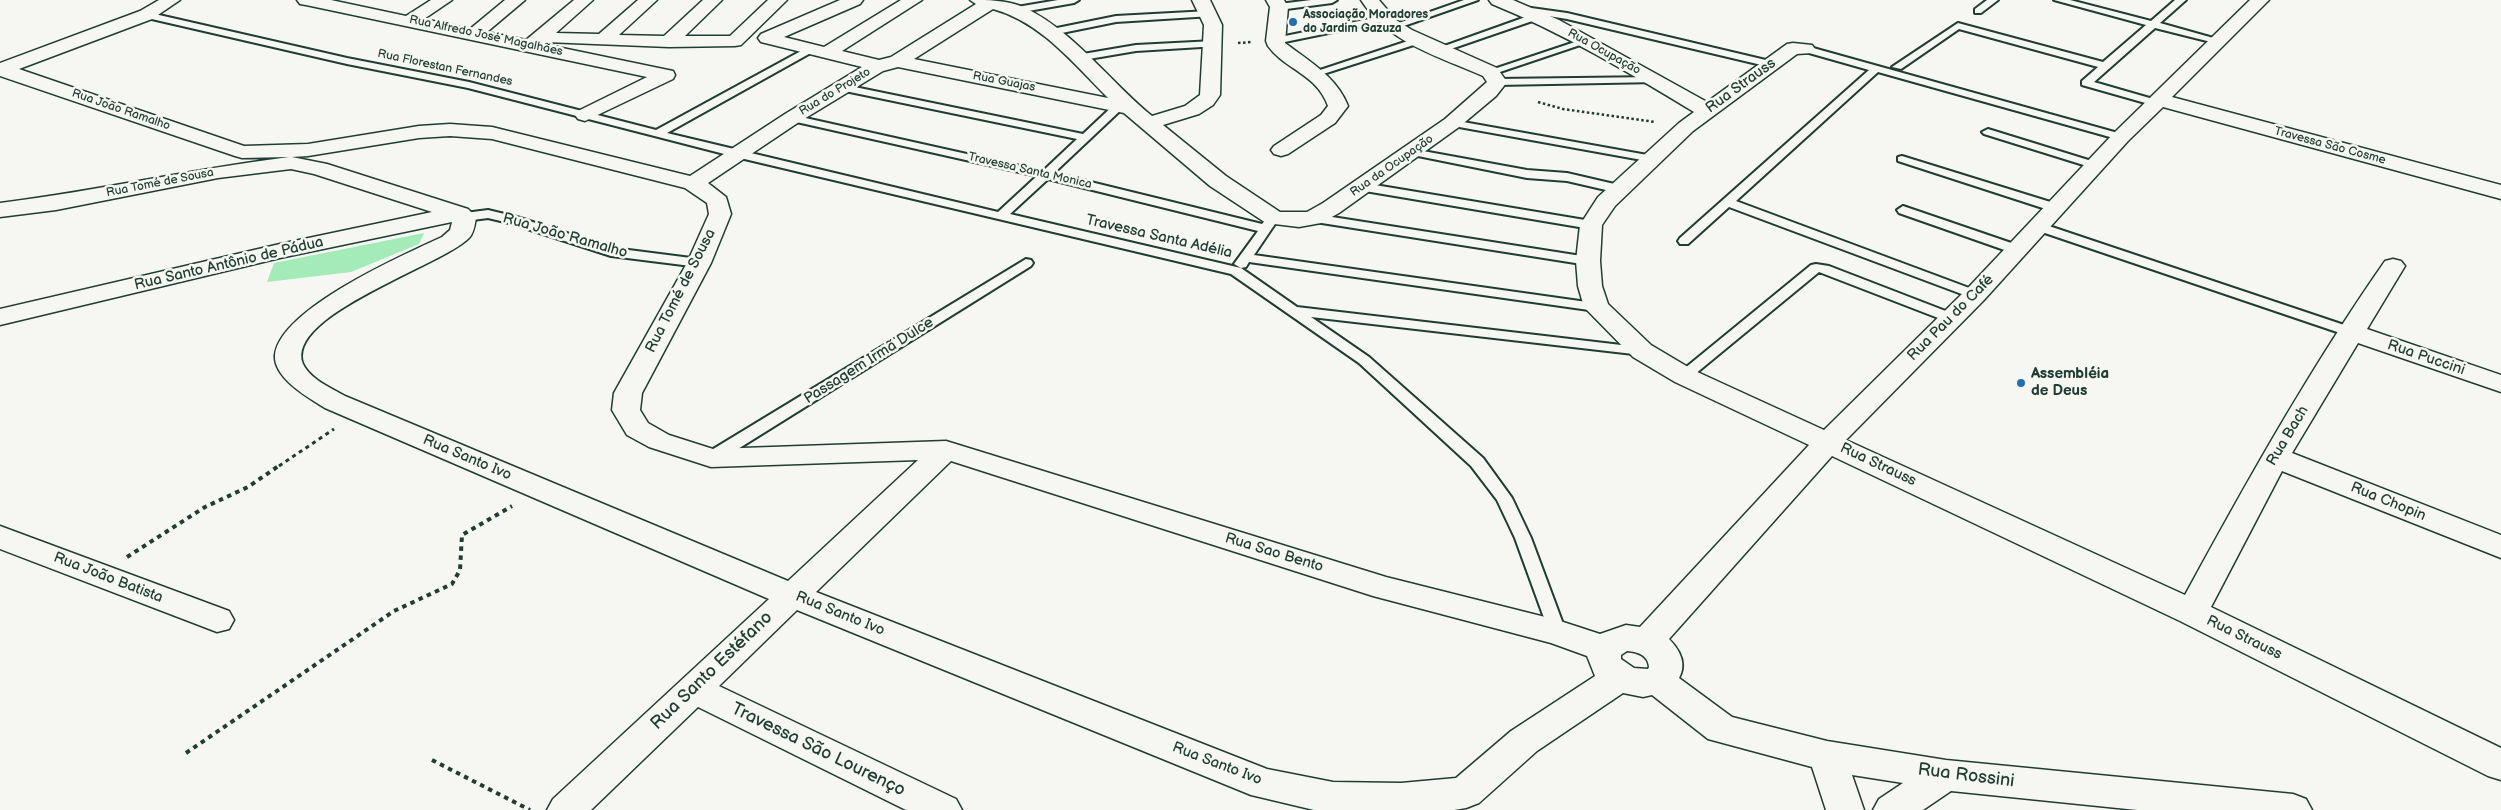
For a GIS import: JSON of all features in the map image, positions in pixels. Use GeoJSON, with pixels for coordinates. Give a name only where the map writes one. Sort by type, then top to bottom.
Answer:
{"type":"FeatureCollection","features":[{"type":"Feature","properties":{"kind":"street"},"geometry":{"type":"LineString","coordinates":[[0,70],[146,15],[171,0]]}},
{"type":"Feature","properties":{"kind":"street","name":"Rua Alfredo José Magalhães"},"geometry":{"type":"LineString","coordinates":[[306,0],[474,34],[535,42],[666,75],[584,116]]}},
{"type":"Feature","properties":{"kind":"street"},"geometry":{"type":"LineString","coordinates":[[411,20],[443,0]]}},
{"type":"Feature","properties":{"kind":"street"},"geometry":{"type":"LineString","coordinates":[[474,34],[516,0]]}},
{"type":"Feature","properties":{"kind":"street"},"geometry":{"type":"LineString","coordinates":[[535,42],[584,0]]}},
{"type":"Feature","properties":{"kind":"street"},"geometry":{"type":"LineString","coordinates":[[604,39],[648,0]]}},
{"type":"Feature","properties":{"kind":"street"},"geometry":{"type":"LineString","coordinates":[[669,42],[713,0]]}},
{"type":"Feature","properties":{"kind":"street"},"geometry":{"type":"LineString","coordinates":[[535,42],[604,39],[669,42],[735,41],[778,0]]}},
{"type":"Feature","properties":{"kind":"street","name":"Rua do Projeto"},"geometry":{"type":"LineString","coordinates":[[854,0],[767,38],[820,50],[876,67]]}},
{"type":"Feature","properties":{"kind":"street"},"geometry":{"type":"LineString","coordinates":[[820,50],[913,0]]}},
{"type":"Feature","properties":{"kind":"street"},"geometry":{"type":"LineString","coordinates":[[1370,0],[1375,10],[1390,22],[1420,40],[1441,49],[1492,82]]}},
{"type":"Feature","properties":{"kind":"street","name":"Rua Ocupação"},"geometry":{"type":"LineString","coordinates":[[1498,0],[1531,13],[1587,41],[1655,80],[1696,119]]}},
{"type":"Feature","properties":{"kind":"street","name":"Rua Pau do Café"},"geometry":{"type":"LineString","coordinates":[[1647,642],[1828,442],[2018,250],[2121,137],[2260,0]]}},
{"type":"Feature","properties":{"kind":"street"},"geometry":{"type":"LineString","coordinates":[[898,61],[985,1],[1017,10],[1052,32],[1126,107],[1150,123],[1270,223]]}},
{"type":"Feature","properties":{"kind":"street"},"geometry":{"type":"LineString","coordinates":[[1277,3],[1275,41],[1277,46],[1313,74],[1337,97],[1338,106],[1336,112],[1281,150]]}},
{"type":"Feature","properties":{"kind":"street"},"geometry":{"type":"LineString","coordinates":[[1150,123],[1199,106],[1207,101],[1210,95],[1214,44],[1213,25],[1205,7]]}},
{"type":"Feature","properties":{"kind":"street","name":"Rua Strauss"},"geometry":{"type":"LineString","coordinates":[[1806,49],[1793,48],[1696,119],[1618,189],[1591,225],[1588,240],[1590,286],[1596,307],[1642,351],[1684,376],[2192,612],[2501,765]]}},
{"type":"Feature","properties":{"kind":"street","name":"Rua Guajas"},"geometry":{"type":"LineString","coordinates":[[876,67],[898,61],[1126,107]]}},
{"type":"Feature","properties":{"kind":"street","name":"Rua do Projeto"},"geometry":{"type":"LineString","coordinates":[[693,183],[792,118],[845,88],[876,67]]}},
{"type":"Feature","properties":{"kind":"street","name":"Rua João Ramalho"},"geometry":{"type":"LineString","coordinates":[[0,70],[242,152]]}},
{"type":"Feature","properties":{"kind":"street","name":"Rua da Ocupação"},"geometry":{"type":"LineString","coordinates":[[1270,223],[1313,218],[1332,208],[1452,123],[1492,82]]}},
{"type":"Feature","properties":{"kind":"street","name":"Travessa São Cosme"},"geometry":{"type":"LineString","coordinates":[[2157,102],[2501,192]]}},
{"type":"Feature","properties":{"kind":"street","name":"Rua Tomé de Sousa"},"geometry":{"type":"LineString","coordinates":[[242,152],[302,151],[373,138],[450,130],[492,133],[538,143],[693,183],[711,194],[718,202],[720,214],[699,263],[628,393],[626,410],[637,429],[659,441],[711,458],[946,450]]}},
{"type":"Feature","properties":{"kind":"street"},"geometry":{"type":"LineString","coordinates":[[319,169],[335,154],[373,138]]}},
{"type":"Feature","properties":{"kind":"street"},"geometry":{"type":"LineString","coordinates":[[218,172],[234,163],[242,152]]}},
{"type":"Feature","properties":{"kind":"street","name":"Rua Tomé de Sousa"},"geometry":{"type":"LineString","coordinates":[[0,210],[56,203],[218,172],[280,163],[299,164],[319,169]]}},
{"type":"Feature","properties":{"kind":"street","name":"Rua João Ramalho"},"geometry":{"type":"LineString","coordinates":[[319,169],[462,215]]}},
{"type":"Feature","properties":{"kind":"street","name":"Rua Santo Antônio de Pádua"},"geometry":{"type":"LineString","coordinates":[[0,317],[280,252],[462,215]]}},
{"type":"Feature","properties":{"kind":"street","name":"Rua Santo Ivo"},"geometry":{"type":"LineString","coordinates":[[462,215],[461,233],[450,242],[330,306],[294,337],[288,354],[293,372],[307,385],[336,402],[791,594],[1264,784],[1333,798],[1401,799],[1439,797],[1466,792],[1612,663]]}},
{"type":"Feature","properties":{"kind":"street","name":"Rua Bach"},"geometry":{"type":"LineString","coordinates":[[2192,612],[2275,458],[2393,266]]}},
{"type":"Feature","properties":{"kind":"street","name":"Rua Puccini"},"geometry":{"type":"LineString","coordinates":[[2351,332],[2501,384]]}},
{"type":"Feature","properties":{"kind":"street","name":"Rua Sao Bento"},"geometry":{"type":"LineString","coordinates":[[946,450],[1384,588],[1557,632],[1612,663]]}},
{"type":"Feature","properties":{"kind":"street","name":"Rua Santo Estéfano"},"geometry":{"type":"LineString","coordinates":[[566,810],[791,594],[946,450]]}},
{"type":"Feature","properties":{"kind":"street","name":"Rua Chopin"},"geometry":{"type":"LineString","coordinates":[[2275,458],[2501,547]]}},
{"type":"Feature","properties":{"kind":"street","name":"Rua João Batista"},"geometry":{"type":"LineString","coordinates":[[0,537],[216,620]]}},
{"type":"Feature","properties":{"kind":"street"},"geometry":{"type":"LineString","coordinates":[[1626,638],[1647,642],[1656,647],[1666,661],[1667,669],[1658,681],[1639,685],[1612,663],[1610,643],[1626,638]]}},
{"type":"Feature","properties":{"kind":"street","name":"Rua Rossini"},"geometry":{"type":"LineString","coordinates":[[1658,681],[1721,729],[1827,756],[1946,775],[2293,810]]}},
{"type":"Feature","properties":{"kind":"street","name":"Travessa São Lourenço"},"geometry":{"type":"LineString","coordinates":[[693,689],[943,810]]}},
{"type":"Feature","properties":{"kind":"street"},"geometry":{"type":"LineString","coordinates":[[1827,756],[1845,810]]}},
{"type":"Feature","properties":{"kind":"street"},"geometry":{"type":"LineString","coordinates":[[1892,810],[1946,775]]}},
{"type":"Feature","properties":{"kind":"lane"},"geometry":{"type":"LineString","coordinates":[[1017,10],[1074,0]]}},
{"type":"Feature","properties":{"kind":"lane"},"geometry":{"type":"LineString","coordinates":[[1277,3],[1332,0]]}},
{"type":"Feature","properties":{"kind":"lane"},"geometry":{"type":"LineString","coordinates":[[1275,41],[1390,22],[1473,0]]}},
{"type":"Feature","properties":{"kind":"lane"},"geometry":{"type":"LineString","coordinates":[[1978,11],[1993,0]]}},
{"type":"Feature","properties":{"kind":"lane"},"geometry":{"type":"LineString","coordinates":[[2059,0],[2219,41]]}},
{"type":"Feature","properties":{"kind":"lane"},"geometry":{"type":"LineString","coordinates":[[2157,102],[2086,83],[2181,0]]}},
{"type":"Feature","properties":{"kind":"lane"},"geometry":{"type":"LineString","coordinates":[[1052,32],[1116,19],[1205,7]]}},
{"type":"Feature","properties":{"kind":"lane"},"geometry":{"type":"LineString","coordinates":[[1441,49],[1531,13],[1567,16],[1770,64]]}},
{"type":"Feature","properties":{"kind":"lane","name":"Rua Florestan Fernandes"},"geometry":{"type":"LineString","coordinates":[[146,15],[346,61],[469,85],[736,154]]}},
{"type":"Feature","properties":{"kind":"lane"},"geometry":{"type":"LineString","coordinates":[[1897,67],[1958,26],[2105,66]]}},
{"type":"Feature","properties":{"kind":"lane"},"geometry":{"type":"LineString","coordinates":[[1313,74],[1420,40]]}},
{"type":"Feature","properties":{"kind":"lane"},"geometry":{"type":"LineString","coordinates":[[1492,82],[1587,41]]}},
{"type":"Feature","properties":{"kind":"lane"},"geometry":{"type":"LineString","coordinates":[[1077,58],[1136,48],[1214,44]]}},
{"type":"Feature","properties":{"kind":"lane"},"geometry":{"type":"LineString","coordinates":[[1806,49],[2121,137]]}},
{"type":"Feature","properties":{"kind":"lane"},"geometry":{"type":"LineString","coordinates":[[658,133],[820,50]]}},
{"type":"Feature","properties":{"kind":"lane"},"geometry":{"type":"LineString","coordinates":[[1684,241],[1877,68]]}},
{"type":"Feature","properties":{"kind":"lane"},"geometry":{"type":"LineString","coordinates":[[1492,82],[1655,80]]}},
{"type":"Feature","properties":{"kind":"lane"},"geometry":{"type":"LineString","coordinates":[[845,88],[1088,138]]}},
{"type":"Feature","properties":{"kind":"lane"},"geometry":{"type":"LineString","coordinates":[[1000,217],[1046,174],[1126,107]]}},
{"type":"Feature","properties":{"kind":"lane","name":"Travessa Santa Monica"},"geometry":{"type":"LineString","coordinates":[[792,118],[1270,223]]}},
{"type":"Feature","properties":{"kind":"lane"},"geometry":{"type":"LineString","coordinates":[[1452,123],[1653,158]]}},
{"type":"Feature","properties":{"kind":"lane"},"geometry":{"type":"LineString","coordinates":[[1988,132],[2094,165]]}},
{"type":"Feature","properties":{"kind":"lane"},"geometry":{"type":"LineString","coordinates":[[1412,152],[1527,174],[1567,177],[1618,189]]}},
{"type":"Feature","properties":{"kind":"lane","name":"Travessa Santa Adélia"},"geometry":{"type":"LineString","coordinates":[[736,154],[1236,271],[1364,360],[1477,462],[1504,498],[1516,522],[1557,632]]}},
{"type":"Feature","properties":{"kind":"lane"},"geometry":{"type":"LineString","coordinates":[[1902,159],[2056,208]]}},
{"type":"Feature","properties":{"kind":"lane"},"geometry":{"type":"LineString","coordinates":[[1363,187],[1591,225]]}},
{"type":"Feature","properties":{"kind":"lane"},"geometry":{"type":"LineString","coordinates":[[1727,202],[1974,295]]}},
{"type":"Feature","properties":{"kind":"lane"},"geometry":{"type":"LineString","coordinates":[[1902,210],[2018,250]]}},
{"type":"Feature","properties":{"kind":"lane","name":"Rua João Ramalho"},"geometry":{"type":"LineString","coordinates":[[462,215],[488,214],[513,220],[611,252],[699,263]]}},
{"type":"Feature","properties":{"kind":"lane"},"geometry":{"type":"LineString","coordinates":[[1313,218],[1588,261]]}},
{"type":"Feature","properties":{"kind":"lane"},"geometry":{"type":"LineString","coordinates":[[1236,271],[1270,223]]}},
{"type":"Feature","properties":{"kind":"lane"},"geometry":{"type":"LineString","coordinates":[[2040,226],[2351,332]]}},
{"type":"Feature","properties":{"kind":"lane"},"geometry":{"type":"LineString","coordinates":[[1245,258],[1596,307]]}},
{"type":"Feature","properties":{"kind":"lane","name":"Passagem Irmã Dulce"},"geometry":{"type":"LineString","coordinates":[[711,458],[1026,263]]}},
{"type":"Feature","properties":{"kind":"lane"},"geometry":{"type":"LineString","coordinates":[[1684,376],[1816,268],[1824,269],[1951,318]]}},
{"type":"Feature","properties":{"kind":"lane"},"geometry":{"type":"LineString","coordinates":[[1293,311],[1642,351]]}},
{"type":"Feature","properties":{"kind":"path"},"geometry":{"type":"LineString","coordinates":[[1214,44],[1275,41]]}},
{"type":"Feature","properties":{"kind":"path"},"geometry":{"type":"LineString","coordinates":[[1492,82],[1563,109],[1696,119]]}},
{"type":"Feature","properties":{"kind":"path"},"geometry":{"type":"LineString","coordinates":[[99,575],[205,507],[248,487],[360,412]]}},
{"type":"Feature","properties":{"kind":"path"},"geometry":{"type":"LineString","coordinates":[[186,753],[394,611],[452,584],[460,570],[462,535],[540,488]]}},
{"type":"Feature","properties":{"kind":"path"},"geometry":{"type":"LineString","coordinates":[[432,760],[530,810]]}},
{"type":"Feature","properties":{"kind":"green space"},"geometry":{"type":"Polygon","coordinates":[[[424,233],[419,244],[351,272],[267,282],[274,263],[424,233]]]}},
{"type":"Feature","properties":{"kind":"place","name":"Associação Moradores do Jardim Gazuza"},"geometry":{"type":"Point","coordinates":[1293,22]}},
{"type":"Feature","properties":{"kind":"place","name":"Assembléia de Deus"},"geometry":{"type":"Point","coordinates":[2021,383]}}]}
